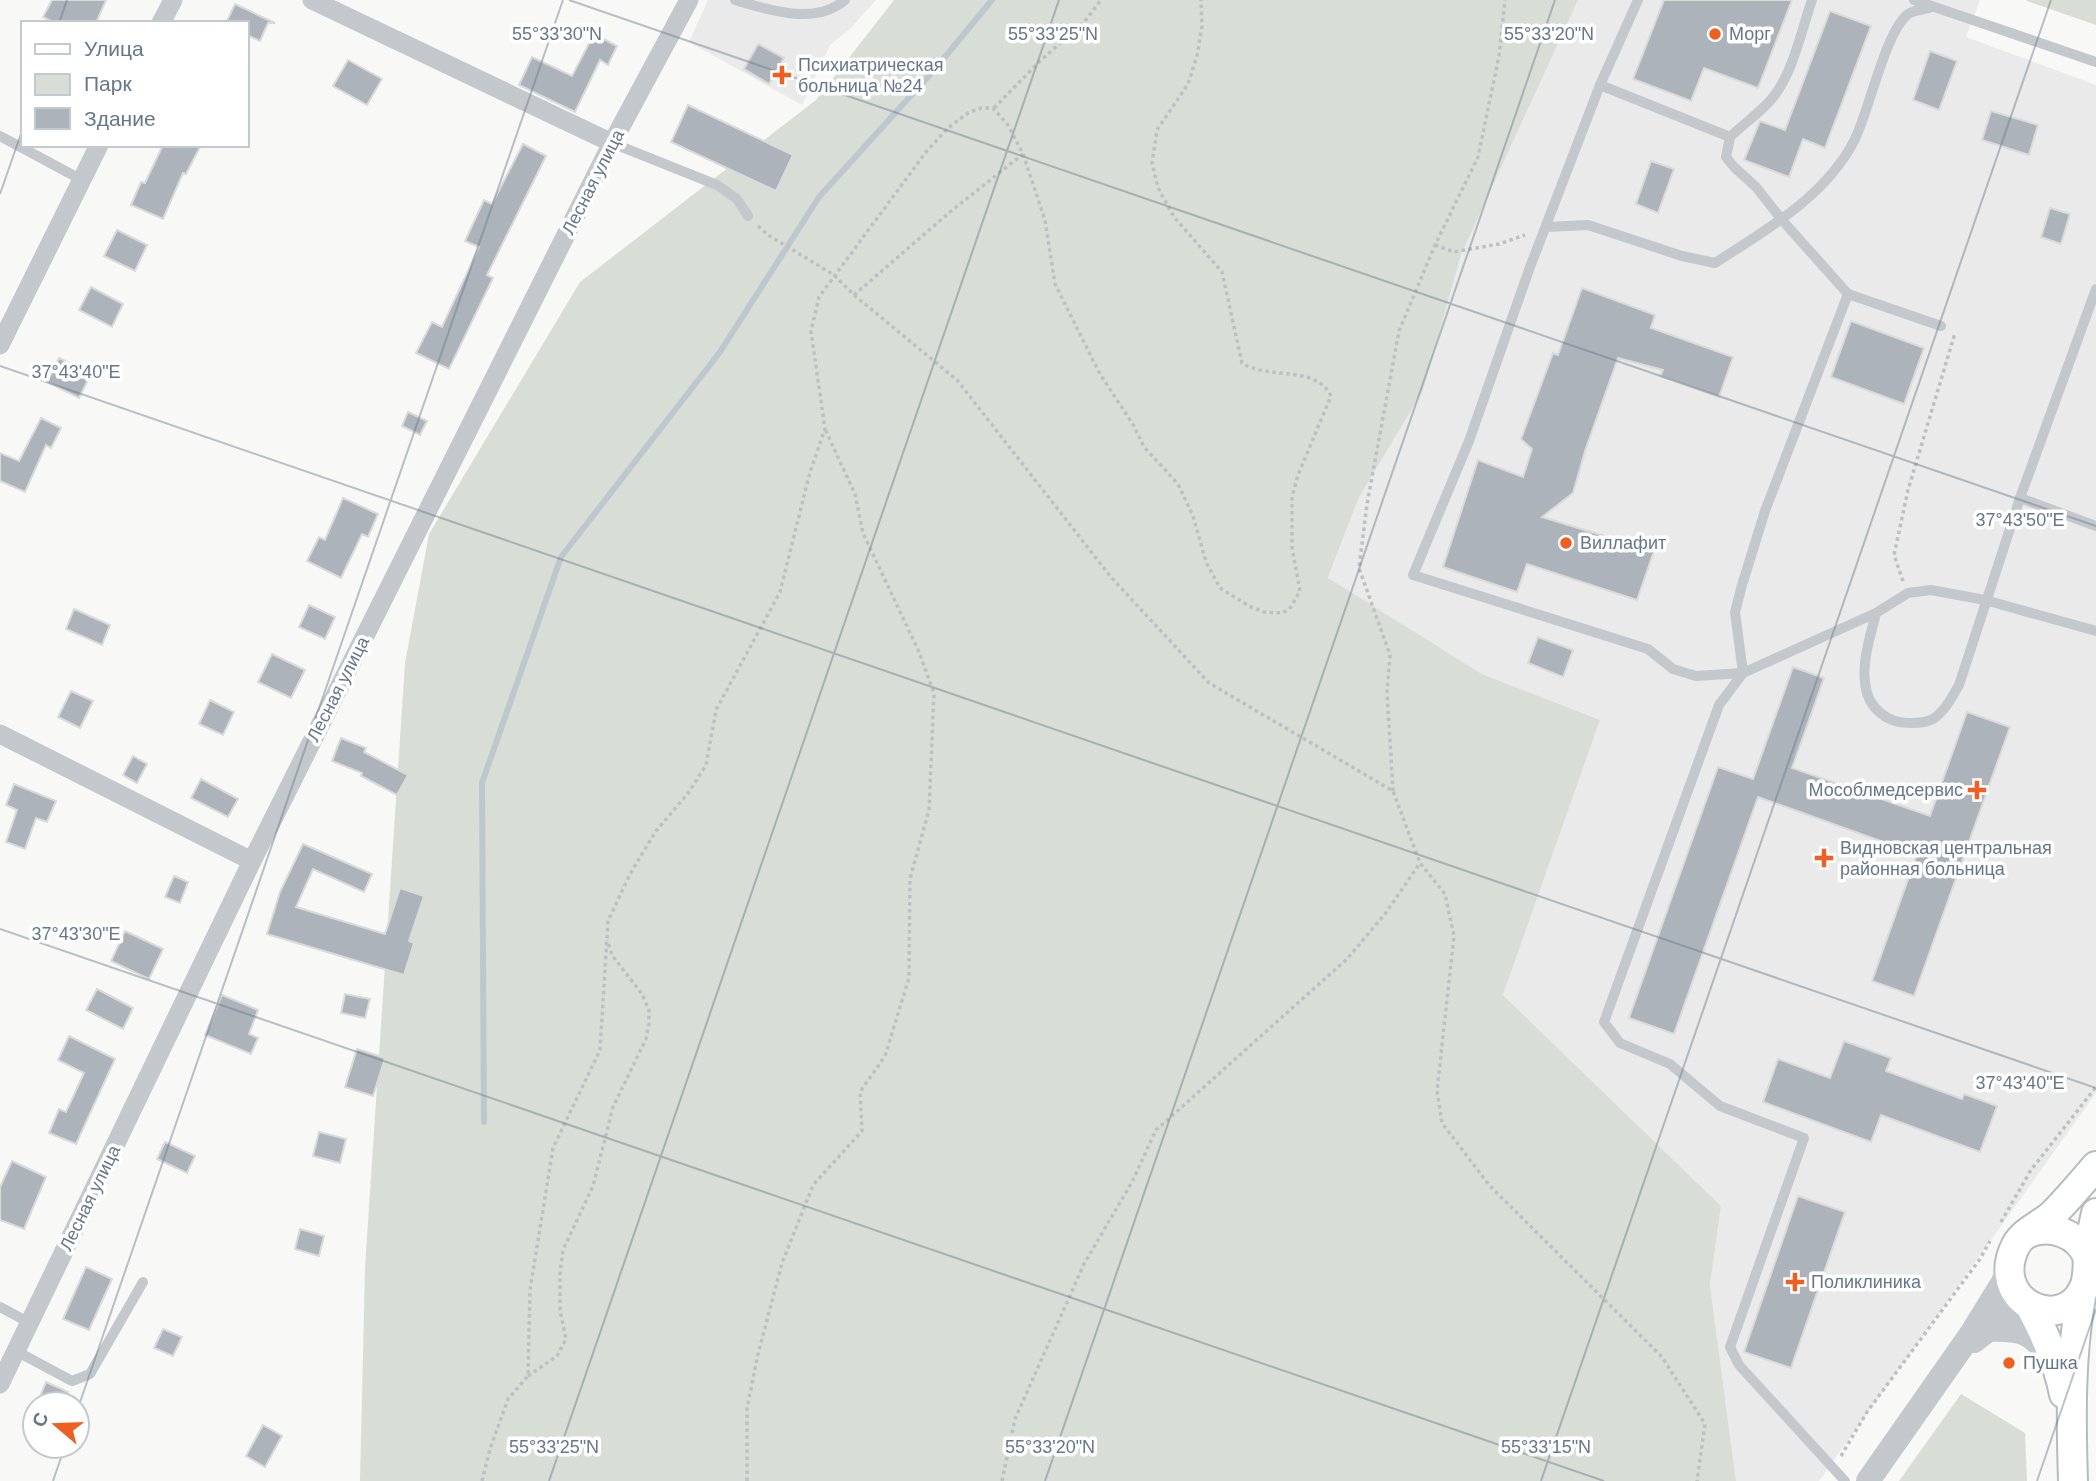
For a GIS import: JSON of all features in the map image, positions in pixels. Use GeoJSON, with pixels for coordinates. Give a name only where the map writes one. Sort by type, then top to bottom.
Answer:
{"type":"FeatureCollection","features":[{"type":"Feature","properties":{"kind":"main road"},"geometry":{"type":"LineString","coordinates":[[2071,1431],[2058,1368],[2041,1326],[2011,1283],[2010,1263],[2018,1242],[2050,1216],[2096,1166]]}},
{"type":"Feature","properties":{"kind":"main road"},"geometry":{"type":"LineString","coordinates":[[2027,1304],[2050,1310],[2074,1302],[2087,1281],[2096,1213]]}},
{"type":"Feature","properties":{"kind":"main road"},"geometry":{"type":"LineString","coordinates":[[2026,1234],[2036,1229],[2055,1230],[2080,1244],[2088,1258]]}},
{"type":"Feature","properties":{"kind":"main road"},"geometry":{"type":"LineString","coordinates":[[2073,1481],[2071,1431],[2076,1321],[2082,1291]]}},
{"type":"Feature","properties":{"kind":"street"},"geometry":{"type":"LineString","coordinates":[[162,21],[173,0]]}},
{"type":"Feature","properties":{"kind":"street"},"geometry":{"type":"LineString","coordinates":[[312,0],[612,143]]}},
{"type":"Feature","properties":{"kind":"street","name":"Лесная улица"},"geometry":{"type":"LineString","coordinates":[[0,1384],[252,861],[612,143],[690,0]]}},
{"type":"Feature","properties":{"kind":"street"},"geometry":{"type":"LineString","coordinates":[[0,345],[98,147]]}},
{"type":"Feature","properties":{"kind":"street"},"geometry":{"type":"LineString","coordinates":[[0,734],[252,861]]}},
{"type":"Feature","properties":{"kind":"street"},"geometry":{"type":"LineString","coordinates":[[1936,1387],[1988,1308],[2010,1263]]}},
{"type":"Feature","properties":{"kind":"street"},"geometry":{"type":"LineString","coordinates":[[1868,1481],[1967,1347],[2027,1304]]}},
{"type":"Feature","properties":{"kind":"street"},"geometry":{"type":"LineString","coordinates":[[1989,1329],[2015,1329],[2030,1335],[2058,1368]]}},
{"type":"Feature","properties":{"kind":"lane"},"geometry":{"type":"LineString","coordinates":[[735,0],[792,15],[834,10],[845,0]]}},
{"type":"Feature","properties":{"kind":"lane"},"geometry":{"type":"LineString","coordinates":[[1638,0],[1600,85],[1530,267],[1469,441],[1413,575],[1648,649],[1673,669],[1696,676],[1743,673],[1876,613],[1908,593],[1931,590],[1985,600],[2096,631]]}},
{"type":"Feature","properties":{"kind":"lane"},"geometry":{"type":"LineString","coordinates":[[1812,0],[1784,79],[1776,94],[1730,137],[1726,157],[1756,187],[1848,293],[1941,326]]}},
{"type":"Feature","properties":{"kind":"lane"},"geometry":{"type":"LineString","coordinates":[[1914,0],[2096,62]]}},
{"type":"Feature","properties":{"kind":"lane"},"geometry":{"type":"LineString","coordinates":[[1547,227],[1588,225],[1682,256],[1715,263],[1782,220],[1830,176],[1854,141],[1894,32],[1909,13],[1933,7]]}},
{"type":"Feature","properties":{"kind":"lane"},"geometry":{"type":"LineString","coordinates":[[1600,85],[1730,137]]}},
{"type":"Feature","properties":{"kind":"lane"},"geometry":{"type":"LineString","coordinates":[[0,136],[82,180]]}},
{"type":"Feature","properties":{"kind":"lane"},"geometry":{"type":"LineString","coordinates":[[612,143],[717,185],[737,199],[748,216]]}},
{"type":"Feature","properties":{"kind":"lane"},"geometry":{"type":"LineString","coordinates":[[1876,613],[1865,671],[1865,684],[1870,698],[1886,719],[1900,723],[1931,720],[1947,705],[1959,685],[2020,498],[2096,289]]}},
{"type":"Feature","properties":{"kind":"lane"},"geometry":{"type":"LineString","coordinates":[[1845,1481],[1739,1364],[1730,1347],[1804,1138],[1720,1106],[1670,1064],[1619,1043],[1604,1022],[1720,705],[1743,673],[1735,612],[1742,585],[1765,511],[1848,293]]}},
{"type":"Feature","properties":{"kind":"lane"},"geometry":{"type":"LineString","coordinates":[[2020,498],[2096,526]]}},
{"type":"Feature","properties":{"kind":"lane"},"geometry":{"type":"LineString","coordinates":[[16,1351],[72,1381],[90,1374],[143,1282]]}},
{"type":"Feature","properties":{"kind":"lane"},"geometry":{"type":"LineString","coordinates":[[0,1307],[30,1323]]}},
{"type":"Feature","properties":{"kind":"path"},"geometry":{"type":"LineString","coordinates":[[747,1481],[747,1408],[782,1263],[813,1185],[862,1131],[860,1092],[885,1056],[909,978],[910,878],[929,810],[934,693],[919,652],[863,533],[855,494],[825,429],[811,331],[819,297],[909,174],[947,128],[968,113],[981,108],[993,108],[1085,21],[1101,0]]}},
{"type":"Feature","properties":{"kind":"path"},"geometry":{"type":"LineString","coordinates":[[993,108],[1008,125],[1023,154],[1045,220],[1055,284],[1100,374],[1134,426],[1144,447],[1178,485],[1193,516],[1206,562],[1220,588],[1264,612],[1283,612],[1291,607],[1300,592],[1292,547],[1292,497],[1298,474],[1331,396],[1327,387],[1311,378],[1252,370],[1242,363],[1222,272],[1174,217],[1158,188],[1152,163],[1157,130],[1188,84],[1197,56],[1202,26],[1201,0]]}},
{"type":"Feature","properties":{"kind":"path"},"geometry":{"type":"LineString","coordinates":[[1505,0],[1499,56],[1478,157],[1434,245],[1399,331],[1367,504],[1359,568],[1390,655],[1387,692],[1393,791],[1420,863],[1446,894],[1454,936],[1437,1091],[1442,1123],[1489,1185],[1662,1357],[1705,1424],[1697,1481]]}},
{"type":"Feature","properties":{"kind":"path"},"geometry":{"type":"LineString","coordinates":[[854,295],[950,212],[1023,154]]}},
{"type":"Feature","properties":{"kind":"path"},"geometry":{"type":"LineString","coordinates":[[1434,245],[1454,253],[1499,244],[1547,227]]}},
{"type":"Feature","properties":{"kind":"path"},"geometry":{"type":"LineString","coordinates":[[768,234],[834,275],[854,295],[957,380],[1110,576],[1209,684],[1393,791]]}},
{"type":"Feature","properties":{"kind":"path"},"geometry":{"type":"LineString","coordinates":[[1908,593],[1894,555],[1908,490],[1955,333],[1941,326]]}},
{"type":"Feature","properties":{"kind":"path"},"geometry":{"type":"LineString","coordinates":[[528,1377],[530,1290],[552,1148],[600,1050],[608,921],[630,874],[656,831],[689,792],[706,765],[716,710],[780,592],[810,472],[825,429]]}},
{"type":"Feature","properties":{"kind":"path"},"geometry":{"type":"LineString","coordinates":[[1002,1481],[1015,1419],[1084,1264],[1132,1182],[1156,1130],[1347,959],[1385,914],[1420,863]]}},
{"type":"Feature","properties":{"kind":"path"},"geometry":{"type":"LineString","coordinates":[[482,1481],[508,1399],[528,1377],[557,1356],[566,1339],[561,1310],[560,1274],[563,1250],[593,1186],[613,1107],[646,1038],[649,1010],[642,994],[612,955],[606,936]]}},
{"type":"Feature","properties":{"kind":"path"},"geometry":{"type":"LineString","coordinates":[[1999,1226],[2031,1170],[2096,1087]]}},
{"type":"Feature","properties":{"kind":"path"},"geometry":{"type":"LineString","coordinates":[[1833,1469],[1867,1412],[1980,1259],[1993,1237]]}},
{"type":"Feature","properties":{"kind":"shaded area","name":"Психиатрическая больница №24"},"geometry":{"type":"Polygon","coordinates":[[[708,0],[876,0],[850,29],[830,45],[802,105],[689,42],[708,0]]]}},
{"type":"Feature","properties":{"kind":"shaded area","name":"Видновская центральная районная больница"},"geometry":{"type":"Polygon","coordinates":[[[1578,0],[1980,0],[1966,37],[2096,85],[2096,1093],[1819,1481],[1736,1481],[1710,1285],[1721,1206],[1503,995],[1600,720],[1482,674],[1328,579],[1359,497],[1423,391],[1461,255],[1578,0]]]}},
{"type":"Feature","properties":{"kind":"green space"},"geometry":{"type":"Polygon","coordinates":[[[894,0],[1578,0],[1461,255],[1423,391],[1359,497],[1328,578],[1482,674],[1600,720],[1503,995],[1721,1206],[1710,1285],[1736,1481],[360,1481],[365,1267],[405,663],[429,534],[580,282],[816,100],[894,0]]]}},
{"type":"Feature","properties":{"kind":"green space"},"geometry":{"type":"Polygon","coordinates":[[[2096,0],[2096,25],[2027,1],[2096,0]]]}},
{"type":"Feature","properties":{"kind":"green space"},"geometry":{"type":"Polygon","coordinates":[[[1961,1394],[2025,1433],[2027,1481],[1899,1481],[1961,1394]]]}},
{"type":"Feature","properties":{"kind":"building"},"geometry":{"type":"Polygon","coordinates":[[[52,0],[106,0],[97,21],[51,21],[43,17],[52,0]]]}},
{"type":"Feature","properties":{"kind":"building","name":"Морг"},"geometry":{"type":"Polygon","coordinates":[[[1664,0],[1792,0],[1758,88],[1704,68],[1691,101],[1633,79],[1664,0]]]}},
{"type":"Feature","properties":{"kind":"building"},"geometry":{"type":"Polygon","coordinates":[[[235,4],[275,23],[268,23],[260,41],[248,35],[248,21],[227,21],[235,4]]]}},
{"type":"Feature","properties":{"kind":"building"},"geometry":{"type":"Polygon","coordinates":[[[1830,11],[1871,26],[1825,148],[1803,139],[1789,177],[1744,160],[1760,121],[1785,130],[1830,11]]]}},
{"type":"Feature","properties":{"kind":"building"},"geometry":{"type":"Polygon","coordinates":[[[594,34],[617,46],[608,65],[600,60],[575,112],[519,85],[532,57],[572,76],[594,34]]]}},
{"type":"Feature","properties":{"kind":"building"},"geometry":{"type":"Polygon","coordinates":[[[758,44],[784,58],[769,84],[744,69],[758,44]]]}},
{"type":"Feature","properties":{"kind":"building"},"geometry":{"type":"Polygon","coordinates":[[[1930,51],[1957,61],[1939,110],[1913,100],[1930,51]]]}},
{"type":"Feature","properties":{"kind":"building"},"geometry":{"type":"Polygon","coordinates":[[[348,60],[382,79],[367,105],[333,86],[348,60]]]}},
{"type":"Feature","properties":{"kind":"building"},"geometry":{"type":"Polygon","coordinates":[[[688,105],[793,155],[776,191],[671,142],[688,105]]]}},
{"type":"Feature","properties":{"kind":"building"},"geometry":{"type":"Polygon","coordinates":[[[1991,111],[2038,125],[2029,155],[1982,140],[1991,111]]]}},
{"type":"Feature","properties":{"kind":"building"},"geometry":{"type":"Polygon","coordinates":[[[523,144],[546,156],[487,275],[493,278],[449,369],[416,353],[432,322],[442,327],[479,247],[465,241],[484,200],[492,204],[523,144]]]}},
{"type":"Feature","properties":{"kind":"building"},"geometry":{"type":"Polygon","coordinates":[[[162,147],[200,147],[186,174],[183,173],[163,219],[131,205],[141,182],[145,183],[162,147]]]}},
{"type":"Feature","properties":{"kind":"building"},"geometry":{"type":"Polygon","coordinates":[[[1651,161],[1674,169],[1658,213],[1636,204],[1651,161]]]}},
{"type":"Feature","properties":{"kind":"building"},"geometry":{"type":"Polygon","coordinates":[[[2050,208],[2070,214],[2061,244],[2041,237],[2050,208]]]}},
{"type":"Feature","properties":{"kind":"building"},"geometry":{"type":"Polygon","coordinates":[[[117,230],[147,245],[135,271],[104,256],[117,230]]]}},
{"type":"Feature","properties":{"kind":"building"},"geometry":{"type":"Polygon","coordinates":[[[91,287],[123,304],[112,327],[79,310],[91,287]]]}},
{"type":"Feature","properties":{"kind":"building"},"geometry":{"type":"Polygon","coordinates":[[[1582,288],[1655,315],[1651,328],[1733,357],[1719,397],[1660,376],[1663,370],[1618,358],[1573,493],[1542,517],[1654,551],[1637,600],[1527,564],[1517,592],[1443,567],[1478,460],[1523,477],[1532,449],[1521,439],[1553,353],[1558,355],[1582,288]]]}},
{"type":"Feature","properties":{"kind":"building"},"geometry":{"type":"Polygon","coordinates":[[[1851,321],[1924,348],[1904,404],[1831,377],[1851,321]]]}},
{"type":"Feature","properties":{"kind":"building"},"geometry":{"type":"Polygon","coordinates":[[[59,358],[91,374],[79,398],[47,382],[59,358]]]}},
{"type":"Feature","properties":{"kind":"building"},"geometry":{"type":"Polygon","coordinates":[[[408,412],[427,421],[420,435],[402,426],[408,412]]]}},
{"type":"Feature","properties":{"kind":"building"},"geometry":{"type":"Polygon","coordinates":[[[41,418],[61,428],[51,448],[46,445],[25,492],[0,481],[0,453],[19,461],[41,418]]]}},
{"type":"Feature","properties":{"kind":"building"},"geometry":{"type":"Polygon","coordinates":[[[343,498],[378,514],[368,537],[362,534],[341,578],[307,561],[319,537],[325,540],[343,498]]]}},
{"type":"Feature","properties":{"kind":"building"},"geometry":{"type":"Polygon","coordinates":[[[309,605],[335,617],[325,639],[299,627],[309,605]]]}},
{"type":"Feature","properties":{"kind":"building"},"geometry":{"type":"Polygon","coordinates":[[[74,609],[110,625],[102,645],[66,629],[74,609]]]}},
{"type":"Feature","properties":{"kind":"building"},"geometry":{"type":"Polygon","coordinates":[[[1538,637],[1573,650],[1563,677],[1528,663],[1538,637]]]}},
{"type":"Feature","properties":{"kind":"building"},"geometry":{"type":"Polygon","coordinates":[[[272,654],[305,670],[291,698],[258,682],[272,654]]]}},
{"type":"Feature","properties":{"kind":"building"},"geometry":{"type":"Polygon","coordinates":[[[1793,667],[1824,678],[1792,768],[1930,816],[1967,712],[2010,727],[1914,996],[1872,981],[1917,854],[1758,797],[1674,1034],[1629,1018],[1718,767],[1753,779],[1793,667]]]}},
{"type":"Feature","properties":{"kind":"building"},"geometry":{"type":"Polygon","coordinates":[[[71,691],[93,701],[80,728],[58,717],[71,691]]]}},
{"type":"Feature","properties":{"kind":"building"},"geometry":{"type":"Polygon","coordinates":[[[210,700],[234,712],[223,735],[199,724],[210,700]]]}},
{"type":"Feature","properties":{"kind":"building"},"geometry":{"type":"Polygon","coordinates":[[[341,738],[366,748],[364,752],[408,775],[397,795],[361,776],[362,773],[332,761],[341,738]]]}},
{"type":"Feature","properties":{"kind":"building"},"geometry":{"type":"Polygon","coordinates":[[[133,756],[147,764],[137,783],[123,775],[133,756]]]}},
{"type":"Feature","properties":{"kind":"building"},"geometry":{"type":"Polygon","coordinates":[[[201,779],[238,799],[228,817],[191,798],[201,779]]]}},
{"type":"Feature","properties":{"kind":"building"},"geometry":{"type":"Polygon","coordinates":[[[14,784],[56,801],[47,822],[36,818],[25,849],[6,842],[17,810],[6,805],[14,784]]]}},
{"type":"Feature","properties":{"kind":"building"},"geometry":{"type":"Polygon","coordinates":[[[303,844],[372,874],[364,892],[313,869],[296,907],[385,934],[400,888],[424,896],[409,941],[414,943],[404,975],[267,934],[280,892],[303,844]]]}},
{"type":"Feature","properties":{"kind":"building"},"geometry":{"type":"Polygon","coordinates":[[[174,876],[188,882],[180,903],[165,897],[174,876]]]}},
{"type":"Feature","properties":{"kind":"building"},"geometry":{"type":"Polygon","coordinates":[[[125,931],[163,949],[149,979],[111,961],[125,931]]]}},
{"type":"Feature","properties":{"kind":"building"},"geometry":{"type":"Polygon","coordinates":[[[97,989],[133,1008],[123,1029],[86,1010],[97,989]]]}},
{"type":"Feature","properties":{"kind":"building"},"geometry":{"type":"Polygon","coordinates":[[[345,994],[370,999],[365,1018],[341,1013],[345,994]]]}},
{"type":"Feature","properties":{"kind":"building"},"geometry":{"type":"Polygon","coordinates":[[[222,995],[258,1010],[249,1034],[258,1038],[251,1054],[205,1035],[222,995]]]}},
{"type":"Feature","properties":{"kind":"building"},"geometry":{"type":"Polygon","coordinates":[[[69,1036],[115,1059],[76,1144],[49,1133],[59,1109],[66,1112],[84,1073],[58,1060],[69,1036]]]}},
{"type":"Feature","properties":{"kind":"building"},"geometry":{"type":"Polygon","coordinates":[[[1844,1041],[1891,1058],[1886,1071],[1962,1099],[1964,1094],[1997,1106],[1980,1152],[1881,1115],[1871,1142],[1763,1102],[1778,1059],[1830,1078],[1844,1041]]]}},
{"type":"Feature","properties":{"kind":"building"},"geometry":{"type":"Polygon","coordinates":[[[357,1049],[385,1058],[373,1096],[345,1087],[357,1049]]]}},
{"type":"Feature","properties":{"kind":"building"},"geometry":{"type":"Polygon","coordinates":[[[319,1132],[346,1139],[340,1163],[313,1156],[319,1132]]]}},
{"type":"Feature","properties":{"kind":"building"},"geometry":{"type":"Polygon","coordinates":[[[165,1142],[195,1156],[187,1173],[157,1159],[165,1142]]]}},
{"type":"Feature","properties":{"kind":"building"},"geometry":{"type":"Polygon","coordinates":[[[12,1161],[46,1177],[24,1229],[0,1220],[0,1187],[12,1161]]]}},
{"type":"Feature","properties":{"kind":"building","name":"Поликлиника"},"geometry":{"type":"Polygon","coordinates":[[[1798,1196],[1845,1212],[1791,1368],[1744,1352],[1798,1196]]]}},
{"type":"Feature","properties":{"kind":"building"},"geometry":{"type":"Polygon","coordinates":[[[300,1229],[324,1236],[319,1256],[295,1249],[300,1229]]]}},
{"type":"Feature","properties":{"kind":"building"},"geometry":{"type":"Polygon","coordinates":[[[86,1267],[112,1279],[89,1330],[63,1319],[86,1267]]]}},
{"type":"Feature","properties":{"kind":"building"},"geometry":{"type":"Polygon","coordinates":[[[163,1329],[182,1337],[173,1356],[154,1348],[163,1329]]]}},
{"type":"Feature","properties":{"kind":"building"},"geometry":{"type":"Polygon","coordinates":[[[46,1382],[64,1390],[43,1390],[46,1382]]]}},
{"type":"Feature","properties":{"kind":"building"},"geometry":{"type":"Polygon","coordinates":[[[263,1425],[282,1436],[265,1467],[246,1456],[263,1425]]]}},
{"type":"Feature","properties":{"kind":"waterway"},"geometry":{"type":"LineString","coordinates":[[484,1122],[482,783],[561,557],[720,352],[819,197],[935,69],[992,0]]}},
{"type":"Feature","properties":{"kind":"place","name":"Морг"},"geometry":{"type":"Point","coordinates":[1715,34]}},
{"type":"Feature","properties":{"kind":"place","name":"Психиатрическая больница №24"},"geometry":{"type":"Point","coordinates":[782,75]}},
{"type":"Feature","properties":{"kind":"place","name":"Виллафит"},"geometry":{"type":"Point","coordinates":[1566,543]}},
{"type":"Feature","properties":{"kind":"place","name":"Мособлмедсервис"},"geometry":{"type":"Point","coordinates":[1977,790]}},
{"type":"Feature","properties":{"kind":"place","name":"Видновская центральная районная больница"},"geometry":{"type":"Point","coordinates":[1824,858]}},
{"type":"Feature","properties":{"kind":"place","name":"Поликлиника"},"geometry":{"type":"Point","coordinates":[1795,1282]}},
{"type":"Feature","properties":{"kind":"place","name":"Пушка"},"geometry":{"type":"Point","coordinates":[2009,1363]}}]}
